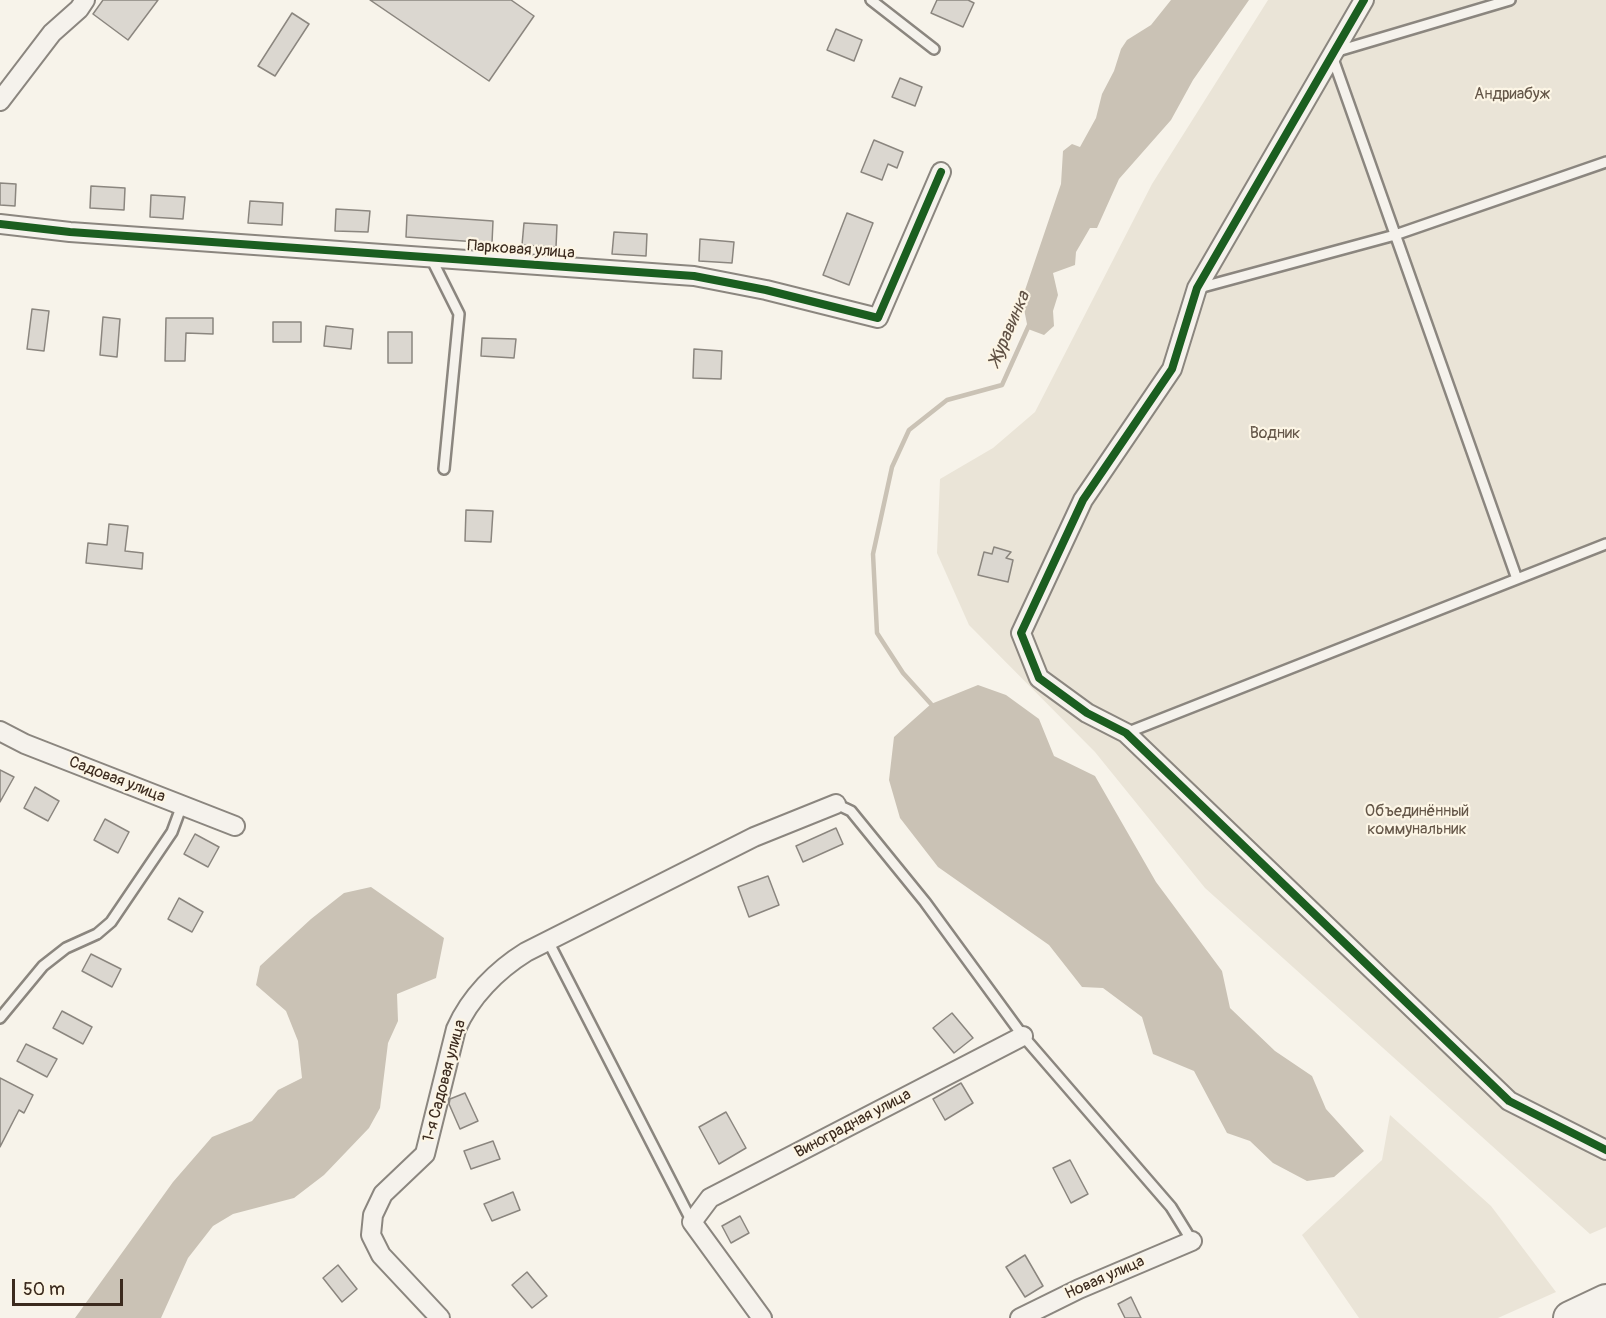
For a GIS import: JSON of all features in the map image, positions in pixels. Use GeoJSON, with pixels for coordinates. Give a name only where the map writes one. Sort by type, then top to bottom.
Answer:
{"type":"FeatureCollection","features":[{"type":"Feature","properties":{"kind":"highway"},"geometry":{"type":"LineString","coordinates":[[1570,1318],[1606,1301]]}},
{"type":"Feature","properties":{"kind":"street"},"geometry":{"type":"LineString","coordinates":[[0,101],[52,33],[86,0]]}},
{"type":"Feature","properties":{"kind":"street"},"geometry":{"type":"LineString","coordinates":[[1364,0],[1331,53],[1197,288],[1172,369],[1083,500],[1021,633],[1039,678],[1087,713],[1126,733],[1509,1101],[1606,1150]]}},
{"type":"Feature","properties":{"kind":"street","name":"Парковая улица"},"geometry":{"type":"LineString","coordinates":[[0,224],[70,232],[693,276],[766,290],[878,318],[941,172]]}},
{"type":"Feature","properties":{"kind":"street","name":"Садовая улица"},"geometry":{"type":"LineString","coordinates":[[0,731],[25,744],[235,826]]}},
{"type":"Feature","properties":{"kind":"street","name":"1-я Садовая улица"},"geometry":{"type":"LineString","coordinates":[[440,1318],[381,1255],[371,1234],[373,1215],[383,1194],[425,1154],[456,1029],[463,1013],[511,962],[548,941],[754,837],[836,804]]}},
{"type":"Feature","properties":{"kind":"street","name":"Виноградная улица"},"geometry":{"type":"LineString","coordinates":[[692,1222],[710,1198],[1023,1036]]}},
{"type":"Feature","properties":{"kind":"street"},"geometry":{"type":"LineString","coordinates":[[692,1222],[762,1318]]}},
{"type":"Feature","properties":{"kind":"street","name":"Новая улица"},"geometry":{"type":"LineString","coordinates":[[1020,1318],[1078,1289],[1192,1241]]}},
{"type":"Feature","properties":{"kind":"lane"},"geometry":{"type":"LineString","coordinates":[[870,0],[934,48]]}},
{"type":"Feature","properties":{"kind":"lane"},"geometry":{"type":"LineString","coordinates":[[1510,0],[1331,53],[1517,579]]}},
{"type":"Feature","properties":{"kind":"lane"},"geometry":{"type":"LineString","coordinates":[[1197,288],[1395,235],[1606,162]]}},
{"type":"Feature","properties":{"kind":"lane"},"geometry":{"type":"LineString","coordinates":[[430,256],[459,314],[444,469]]}},
{"type":"Feature","properties":{"kind":"lane"},"geometry":{"type":"LineString","coordinates":[[1126,733],[1606,544]]}},
{"type":"Feature","properties":{"kind":"lane"},"geometry":{"type":"LineString","coordinates":[[836,804],[851,811],[910,884],[1023,1036],[1171,1207],[1192,1241]]}},
{"type":"Feature","properties":{"kind":"lane"},"geometry":{"type":"LineString","coordinates":[[0,1018],[43,966],[66,948],[97,934],[111,922],[172,832],[182,805]]}},
{"type":"Feature","properties":{"kind":"lane"},"geometry":{"type":"LineString","coordinates":[[548,941],[692,1222]]}},
{"type":"Feature","properties":{"kind":"green space"},"geometry":{"type":"Polygon","coordinates":[[[1268,0],[1606,0],[1606,1227],[1590,1234],[1205,888],[1095,752],[969,625],[937,553],[940,479],[993,448],[1035,412],[1152,184],[1268,0]]]}},
{"type":"Feature","properties":{"kind":"green space"},"geometry":{"type":"Polygon","coordinates":[[[1390,1115],[1491,1206],[1556,1292],[1498,1318],[1359,1318],[1302,1235],[1382,1160],[1390,1115]]]}},
{"type":"Feature","properties":{"kind":"shaded area"},"geometry":{"type":"Polygon","coordinates":[[[1171,0],[1249,0],[1193,80],[1171,120],[1119,179],[1097,228],[1090,228],[1076,252],[1075,265],[1053,273],[1058,295],[1053,311],[1054,326],[1044,335],[1028,329],[1022,299],[1061,184],[1063,151],[1072,144],[1080,147],[1096,118],[1102,94],[1127,40],[1151,25],[1171,0]]]}},
{"type":"Feature","properties":{"kind":"shaded area"},"geometry":{"type":"Polygon","coordinates":[[[978,685],[1006,695],[1039,719],[1054,756],[1095,776],[1156,882],[1222,971],[1230,1008],[1275,1051],[1312,1076],[1326,1109],[1364,1151],[1334,1177],[1307,1181],[1273,1163],[1250,1141],[1227,1133],[1194,1071],[1153,1054],[1142,1017],[1103,988],[1082,987],[1049,945],[938,867],[900,818],[889,780],[894,737],[931,704],[978,685]]]}},
{"type":"Feature","properties":{"kind":"shaded area"},"geometry":{"type":"Polygon","coordinates":[[[371,887],[444,938],[436,978],[397,994],[398,1021],[388,1043],[380,1108],[369,1128],[324,1175],[294,1198],[233,1214],[213,1226],[188,1258],[161,1318],[75,1318],[173,1182],[212,1137],[252,1121],[278,1090],[302,1078],[298,1041],[286,1011],[256,985],[260,966],[311,919],[344,893],[371,887]]]}},
{"type":"Feature","properties":{"kind":"building"},"geometry":{"type":"Polygon","coordinates":[[[103,0],[158,0],[128,40],[93,14],[103,0]]]}},
{"type":"Feature","properties":{"kind":"building"},"geometry":{"type":"Polygon","coordinates":[[[370,0],[511,0],[534,16],[489,81],[370,0]]]}},
{"type":"Feature","properties":{"kind":"building"},"geometry":{"type":"Polygon","coordinates":[[[937,0],[968,0],[974,3],[963,27],[931,13],[937,0]]]}},
{"type":"Feature","properties":{"kind":"building"},"geometry":{"type":"Polygon","coordinates":[[[292,13],[309,24],[275,76],[258,66],[292,13]]]}},
{"type":"Feature","properties":{"kind":"building"},"geometry":{"type":"Polygon","coordinates":[[[836,29],[862,40],[854,61],[827,50],[836,29]]]}},
{"type":"Feature","properties":{"kind":"building"},"geometry":{"type":"Polygon","coordinates":[[[900,78],[922,87],[915,106],[892,97],[900,78]]]}},
{"type":"Feature","properties":{"kind":"building"},"geometry":{"type":"Polygon","coordinates":[[[874,140],[903,152],[897,168],[888,164],[882,180],[861,172],[874,140]]]}},
{"type":"Feature","properties":{"kind":"building"},"geometry":{"type":"Polygon","coordinates":[[[0,183],[16,184],[15,206],[0,205],[0,183]]]}},
{"type":"Feature","properties":{"kind":"building"},"geometry":{"type":"Polygon","coordinates":[[[91,186],[125,188],[124,210],[90,208],[91,186]]]}},
{"type":"Feature","properties":{"kind":"building"},"geometry":{"type":"Polygon","coordinates":[[[151,195],[185,197],[183,219],[150,217],[151,195]]]}},
{"type":"Feature","properties":{"kind":"building"},"geometry":{"type":"Polygon","coordinates":[[[250,201],[283,203],[282,225],[248,223],[250,201]]]}},
{"type":"Feature","properties":{"kind":"building"},"geometry":{"type":"Polygon","coordinates":[[[336,209],[370,211],[368,232],[335,231],[336,209]]]}},
{"type":"Feature","properties":{"kind":"building"},"geometry":{"type":"Polygon","coordinates":[[[847,213],[873,223],[849,285],[823,275],[847,213]]]}},
{"type":"Feature","properties":{"kind":"building"},"geometry":{"type":"Polygon","coordinates":[[[407,215],[493,221],[492,243],[406,237],[407,215]]]}},
{"type":"Feature","properties":{"kind":"building"},"geometry":{"type":"Polygon","coordinates":[[[524,223],[557,225],[556,247],[522,245],[524,223]]]}},
{"type":"Feature","properties":{"kind":"building"},"geometry":{"type":"Polygon","coordinates":[[[614,232],[647,234],[646,256],[612,254],[614,232]]]}},
{"type":"Feature","properties":{"kind":"building"},"geometry":{"type":"Polygon","coordinates":[[[700,239],[734,242],[732,263],[699,261],[700,239]]]}},
{"type":"Feature","properties":{"kind":"building"},"geometry":{"type":"Polygon","coordinates":[[[32,309],[49,311],[44,351],[27,349],[32,309]]]}},
{"type":"Feature","properties":{"kind":"building"},"geometry":{"type":"Polygon","coordinates":[[[103,317],[120,319],[117,357],[100,355],[103,317]]]}},
{"type":"Feature","properties":{"kind":"building"},"geometry":{"type":"Polygon","coordinates":[[[166,318],[213,318],[213,334],[186,333],[185,361],[165,361],[166,318]]]}},
{"type":"Feature","properties":{"kind":"building"},"geometry":{"type":"Polygon","coordinates":[[[273,322],[301,322],[301,342],[273,342],[273,322]]]}},
{"type":"Feature","properties":{"kind":"building"},"geometry":{"type":"Polygon","coordinates":[[[326,326],[353,329],[351,349],[324,346],[326,326]]]}},
{"type":"Feature","properties":{"kind":"building"},"geometry":{"type":"Polygon","coordinates":[[[388,332],[412,332],[412,363],[388,363],[388,332]]]}},
{"type":"Feature","properties":{"kind":"building"},"geometry":{"type":"Polygon","coordinates":[[[482,338],[516,339],[514,358],[481,356],[482,338]]]}},
{"type":"Feature","properties":{"kind":"building"},"geometry":{"type":"Polygon","coordinates":[[[694,349],[722,351],[721,379],[693,378],[694,349]]]}},
{"type":"Feature","properties":{"kind":"building"},"geometry":{"type":"Polygon","coordinates":[[[466,510],[493,511],[491,542],[465,541],[466,510]]]}},
{"type":"Feature","properties":{"kind":"building"},"geometry":{"type":"Polygon","coordinates":[[[109,524],[128,526],[125,551],[143,553],[142,569],[86,563],[88,543],[107,545],[109,524]]]}},
{"type":"Feature","properties":{"kind":"building"},"geometry":{"type":"Polygon","coordinates":[[[994,547],[1011,552],[1006,558],[1013,560],[1008,582],[978,575],[984,552],[992,554],[994,547]]]}},
{"type":"Feature","properties":{"kind":"building"},"geometry":{"type":"Polygon","coordinates":[[[0,770],[14,777],[0,802],[0,770]]]}},
{"type":"Feature","properties":{"kind":"building"},"geometry":{"type":"Polygon","coordinates":[[[35,787],[59,801],[48,821],[24,808],[35,787]]]}},
{"type":"Feature","properties":{"kind":"building"},"geometry":{"type":"Polygon","coordinates":[[[105,819],[129,832],[118,853],[94,840],[105,819]]]}},
{"type":"Feature","properties":{"kind":"building"},"geometry":{"type":"Polygon","coordinates":[[[836,828],[843,844],[803,862],[796,846],[836,828]]]}},
{"type":"Feature","properties":{"kind":"building"},"geometry":{"type":"Polygon","coordinates":[[[195,834],[219,847],[208,867],[184,854],[195,834]]]}},
{"type":"Feature","properties":{"kind":"building"},"geometry":{"type":"Polygon","coordinates":[[[768,876],[779,905],[749,917],[738,887],[768,876]]]}},
{"type":"Feature","properties":{"kind":"building"},"geometry":{"type":"Polygon","coordinates":[[[179,898],[203,912],[192,932],[168,919],[179,898]]]}},
{"type":"Feature","properties":{"kind":"building"},"geometry":{"type":"Polygon","coordinates":[[[91,954],[121,969],[112,987],[82,971],[91,954]]]}},
{"type":"Feature","properties":{"kind":"building"},"geometry":{"type":"Polygon","coordinates":[[[62,1011],[92,1027],[83,1044],[53,1028],[62,1011]]]}},
{"type":"Feature","properties":{"kind":"building"},"geometry":{"type":"Polygon","coordinates":[[[952,1013],[973,1038],[954,1053],[933,1028],[952,1013]]]}},
{"type":"Feature","properties":{"kind":"building"},"geometry":{"type":"Polygon","coordinates":[[[26,1044],[57,1059],[47,1077],[17,1061],[26,1044]]]}},
{"type":"Feature","properties":{"kind":"building"},"geometry":{"type":"Polygon","coordinates":[[[0,1078],[33,1095],[24,1113],[19,1110],[0,1147],[0,1078]]]}},
{"type":"Feature","properties":{"kind":"building"},"geometry":{"type":"Polygon","coordinates":[[[961,1083],[973,1103],[945,1120],[933,1099],[961,1083]]]}},
{"type":"Feature","properties":{"kind":"building"},"geometry":{"type":"Polygon","coordinates":[[[465,1093],[478,1121],[460,1129],[449,1104],[450,1099],[465,1093]]]}},
{"type":"Feature","properties":{"kind":"building"},"geometry":{"type":"Polygon","coordinates":[[[726,1112],[746,1148],[719,1164],[699,1127],[726,1112]]]}},
{"type":"Feature","properties":{"kind":"building"},"geometry":{"type":"Polygon","coordinates":[[[493,1141],[500,1159],[471,1169],[464,1151],[493,1141]]]}},
{"type":"Feature","properties":{"kind":"building"},"geometry":{"type":"Polygon","coordinates":[[[1070,1160],[1088,1194],[1071,1203],[1053,1168],[1070,1160]]]}},
{"type":"Feature","properties":{"kind":"building"},"geometry":{"type":"Polygon","coordinates":[[[513,1192],[520,1210],[492,1221],[484,1204],[513,1192]]]}},
{"type":"Feature","properties":{"kind":"building"},"geometry":{"type":"Polygon","coordinates":[[[740,1216],[749,1233],[731,1243],[722,1226],[740,1216]]]}},
{"type":"Feature","properties":{"kind":"building"},"geometry":{"type":"Polygon","coordinates":[[[1025,1255],[1043,1286],[1025,1297],[1006,1267],[1025,1255]]]}},
{"type":"Feature","properties":{"kind":"building"},"geometry":{"type":"Polygon","coordinates":[[[338,1265],[357,1289],[342,1302],[323,1278],[338,1265]]]}},
{"type":"Feature","properties":{"kind":"building"},"geometry":{"type":"Polygon","coordinates":[[[527,1272],[547,1296],[532,1308],[512,1285],[527,1272]]]}},
{"type":"Feature","properties":{"kind":"building"},"geometry":{"type":"Polygon","coordinates":[[[1131,1297],[1141,1318],[1125,1318],[1118,1304],[1131,1297]]]}},
{"type":"Feature","properties":{"kind":"waterway","name":"Журавинка"},"geometry":{"type":"LineString","coordinates":[[931,704],[903,673],[877,633],[873,554],[892,467],[909,430],[947,400],[1002,385],[1030,323]]}},
{"type":"Feature","properties":{"kind":"cycle path"},"geometry":{"type":"LineString","coordinates":[[1364,0],[1197,288],[1172,369],[1083,500],[1021,633],[1039,678],[1087,713],[1126,733],[1509,1101],[1606,1150]]}},
{"type":"Feature","properties":{"kind":"cycle path"},"geometry":{"type":"LineString","coordinates":[[0,224],[70,232],[694,276],[766,290],[878,318],[941,172]]}},
{"type":"Feature","properties":{"kind":"park label","name":"Андриабуж"},"geometry":{"type":"Point","coordinates":[1512,95]}},
{"type":"Feature","properties":{"kind":"park label","name":"Водник"},"geometry":{"type":"Point","coordinates":[1275,434]}},
{"type":"Feature","properties":{"kind":"park label","name":"Объединённый коммунальник"},"geometry":{"type":"Point","coordinates":[1417,821]}}]}
